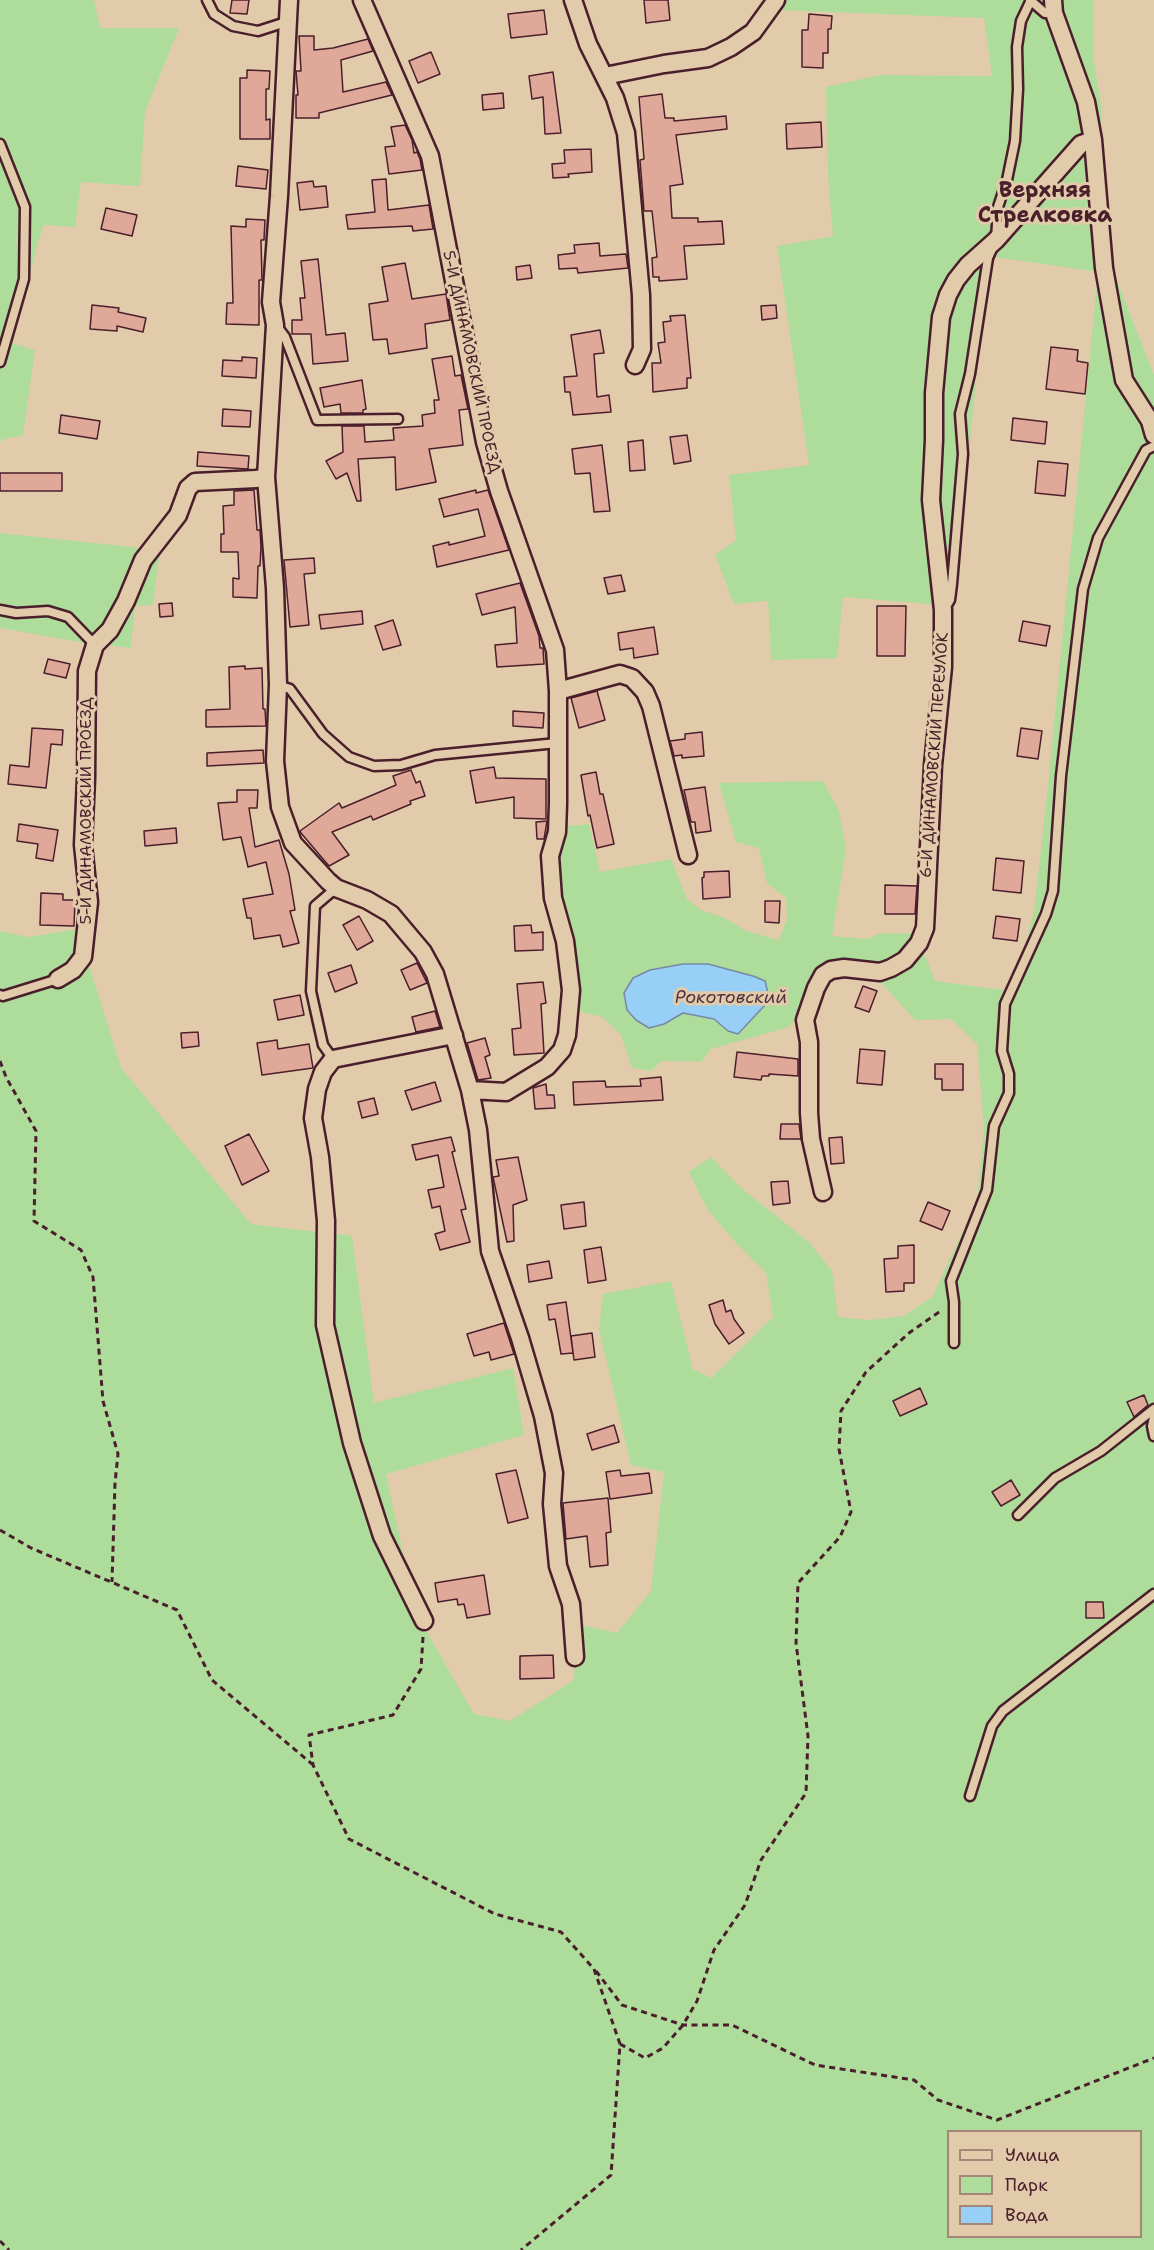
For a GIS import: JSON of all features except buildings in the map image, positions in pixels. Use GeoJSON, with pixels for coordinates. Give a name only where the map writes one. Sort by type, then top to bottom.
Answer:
{"type":"FeatureCollection","features":[{"type":"Feature","properties":{"kind":"street"},"geometry":{"type":"LineString","coordinates":[[289,0],[271,302],[275,325],[266,477],[275,588],[278,685],[275,761],[279,807],[293,843],[336,888],[367,900],[391,914],[423,952],[435,974],[470,1090],[478,1130],[490,1251],[520,1338],[539,1405],[554,1473],[552,1504],[558,1566],[571,1604],[575,1657]]}},
{"type":"Feature","properties":{"kind":"street","name":"5-Й ДИНАМОВСКИЙ ПРОЕЗД"},"geometry":{"type":"LineString","coordinates":[[362,0],[430,156],[485,442],[499,491],[555,650],[558,691],[558,813],[557,832],[550,856],[553,898],[565,941],[572,990],[567,1035],[562,1050],[547,1067],[506,1092],[470,1090]]}},
{"type":"Feature","properties":{"kind":"street"},"geometry":{"type":"LineString","coordinates":[[573,0],[588,44],[615,98],[626,133],[641,295],[642,349],[635,365]]}},
{"type":"Feature","properties":{"kind":"street"},"geometry":{"type":"LineString","coordinates":[[605,76],[708,58],[731,47],[753,32],[776,0]]}},
{"type":"Feature","properties":{"kind":"street"},"geometry":{"type":"LineString","coordinates":[[1053,7],[1086,102],[1093,140],[1104,268],[1124,380],[1150,421],[1154,435]]}},
{"type":"Feature","properties":{"kind":"street","name":"6-Й ДИНАМОВСКИЙ ПЕРЕУЛОК"},"geometry":{"type":"LineString","coordinates":[[823,1192],[811,1139],[809,1042],[805,1020],[816,988],[823,975],[831,970],[844,968],[880,972],[891,968],[905,960],[919,943],[925,928],[933,765],[943,667],[943,610],[931,500],[934,393],[941,317],[948,295],[968,265],[996,240],[1081,144],[1093,140]]}},
{"type":"Feature","properties":{"kind":"street","name":"5-Й ДИНАМОВСКИЙ ПРОЕЗД"},"geometry":{"type":"LineString","coordinates":[[58,979],[73,970],[83,957],[89,902],[83,845],[87,671],[95,645],[110,630],[121,611],[143,560],[178,515],[188,488],[195,482],[266,477]]}},
{"type":"Feature","properties":{"kind":"street"},"geometry":{"type":"LineString","coordinates":[[558,691],[620,674],[632,678],[645,692],[651,706],[688,855]]}},
{"type":"Feature","properties":{"kind":"street"},"geometry":{"type":"LineString","coordinates":[[424,1621],[382,1536],[352,1443],[325,1326],[326,1221],[320,1157],[313,1118],[317,1089],[323,1071],[333,1059],[454,1035]]}},
{"type":"Feature","properties":{"kind":"lane"},"geometry":{"type":"LineString","coordinates":[[207,0],[214,14],[233,26],[258,31],[286,22]]}},
{"type":"Feature","properties":{"kind":"lane"},"geometry":{"type":"LineString","coordinates":[[943,610],[950,600],[952,584],[963,454],[960,414],[970,374],[988,258],[996,240],[998,207],[1007,180],[1015,141],[1018,89],[1017,47],[1021,21],[1030,1],[1045,13],[1053,7]]}},
{"type":"Feature","properties":{"kind":"lane"},"geometry":{"type":"LineString","coordinates":[[0,144],[25,207],[24,279],[0,362]]}},
{"type":"Feature","properties":{"kind":"lane"},"geometry":{"type":"LineString","coordinates":[[275,325],[285,337],[317,420],[398,419]]}},
{"type":"Feature","properties":{"kind":"lane"},"geometry":{"type":"LineString","coordinates":[[954,1342],[954,1302],[951,1281],[987,1190],[994,1126],[1010,1092],[1009,1074],[1002,1051],[1005,1004],[1046,914],[1053,891],[1060,776],[1083,589],[1098,538],[1146,450],[1154,446]]}},
{"type":"Feature","properties":{"kind":"lane"},"geometry":{"type":"LineString","coordinates":[[0,610],[16,614],[48,611],[68,617],[95,645]]}},
{"type":"Feature","properties":{"kind":"lane"},"geometry":{"type":"LineString","coordinates":[[278,685],[290,689],[323,734],[349,757],[374,766],[401,765],[435,755],[557,743]]}},
{"type":"Feature","properties":{"kind":"lane"},"geometry":{"type":"LineString","coordinates":[[333,1059],[323,1045],[311,991],[315,906],[336,888]]}},
{"type":"Feature","properties":{"kind":"lane"},"geometry":{"type":"LineString","coordinates":[[0,995],[58,979]]}},
{"type":"Feature","properties":{"kind":"lane"},"geometry":{"type":"LineString","coordinates":[[1018,1515],[1055,1478],[1101,1452],[1154,1409]]}},
{"type":"Feature","properties":{"kind":"lane"},"geometry":{"type":"LineString","coordinates":[[1154,1417],[1152,1426],[1154,1436]]}},
{"type":"Feature","properties":{"kind":"lane"},"geometry":{"type":"LineString","coordinates":[[970,1796],[992,1726],[1003,1711],[1154,1594]]}},
{"type":"Feature","properties":{"kind":"path"},"geometry":{"type":"LineString","coordinates":[[0,1061],[6,1077],[36,1131],[34,1221],[81,1250],[93,1277],[103,1401],[118,1454],[112,1582]]}},
{"type":"Feature","properties":{"kind":"path"},"geometry":{"type":"LineString","coordinates":[[620,2044],[645,2058],[663,2048],[683,2025],[697,2001],[714,1950],[745,1905],[761,1860],[806,1793],[808,1736],[796,1643],[798,1583],[840,1537],[851,1512],[839,1449],[841,1411],[866,1372],[909,1333],[954,1302]]}},
{"type":"Feature","properties":{"kind":"path"},"geometry":{"type":"LineString","coordinates":[[0,1530],[31,1548],[177,1610],[212,1680],[314,1765]]}},
{"type":"Feature","properties":{"kind":"path"},"geometry":{"type":"LineString","coordinates":[[424,1621],[421,1669],[393,1715],[309,1735],[314,1765],[349,1839],[495,1914],[561,1932],[622,2005],[683,2025],[732,2025],[815,2065],[914,2080],[938,2100],[997,2120],[1154,2058]]}},
{"type":"Feature","properties":{"kind":"path"},"geometry":{"type":"LineString","coordinates":[[521,2250],[611,2175],[620,2044],[594,1969]]}},
{"type":"Feature","properties":{"kind":"path"},"geometry":{"type":"LineString","coordinates":[[0,2241],[9,2250]]}},
{"type":"Feature","properties":{"kind":"green space"},"geometry":{"type":"Polygon","coordinates":[[[0,0],[94,0],[100,28],[179,28],[145,112],[140,186],[81,182],[75,227],[43,225],[11,343],[35,350],[23,435],[1,440],[0,444],[0,0]]]}},
{"type":"Feature","properties":{"kind":"green space"},"geometry":{"type":"Polygon","coordinates":[[[783,0],[1094,0],[1093,56],[1102,111],[1099,144],[1111,276],[1114,273],[1154,375],[1154,2250],[0,2250],[0,931],[28,937],[78,929],[121,1068],[251,1224],[352,1236],[374,1403],[513,1368],[524,1435],[386,1474],[407,1571],[429,1636],[474,1714],[510,1721],[574,1680],[575,1658],[583,1625],[617,1633],[651,1591],[664,1472],[631,1465],[599,1329],[603,1294],[671,1281],[693,1369],[711,1378],[773,1317],[766,1273],[707,1209],[689,1172],[711,1157],[740,1187],[810,1243],[832,1271],[838,1317],[869,1320],[904,1316],[932,1297],[977,1201],[984,1129],[977,1044],[951,1019],[915,1020],[875,976],[923,950],[935,981],[1004,990],[1023,953],[1034,911],[1048,785],[1098,272],[994,257],[982,319],[954,606],[843,597],[837,658],[771,660],[768,601],[734,604],[715,555],[736,540],[729,475],[809,465],[777,246],[833,236],[828,177],[826,87],[880,75],[992,76],[984,18],[777,10],[783,0]]]}},
{"type":"Feature","properties":{"kind":"green space"},"geometry":{"type":"Polygon","coordinates":[[[0,533],[160,550],[153,605],[135,606],[131,648],[79,642],[0,628],[0,533]]]}},
{"type":"Feature","properties":{"kind":"green space"},"geometry":{"type":"Polygon","coordinates":[[[823,781],[839,811],[846,849],[832,936],[867,939],[881,933],[919,934],[912,947],[889,964],[826,966],[817,970],[800,1015],[789,1027],[711,1049],[701,1062],[661,1061],[651,1071],[632,1068],[621,1035],[602,1017],[574,1010],[555,866],[560,827],[589,824],[600,872],[671,859],[687,899],[701,910],[725,918],[746,931],[779,940],[787,919],[786,898],[767,883],[759,848],[736,842],[719,783],[823,781]],[[683,964],[650,970],[683,1013],[714,1019],[728,1031],[738,1034],[750,1020],[765,982],[753,976],[708,964],[683,964]]]}},
{"type":"Feature","properties":{"kind":"water","name":"Рокотовский"},"geometry":{"type":"Polygon","coordinates":[[[683,964],[708,964],[765,981],[768,993],[765,1005],[738,1034],[728,1031],[714,1019],[683,1013],[664,1024],[649,1028],[636,1020],[627,1010],[624,993],[633,978],[650,970],[683,964]]]}},
{"type":"Feature","properties":{"kind":"district","name":"Верхняя Стрелковка"},"geometry":{"type":"Point","coordinates":[1045,204]}}]}
